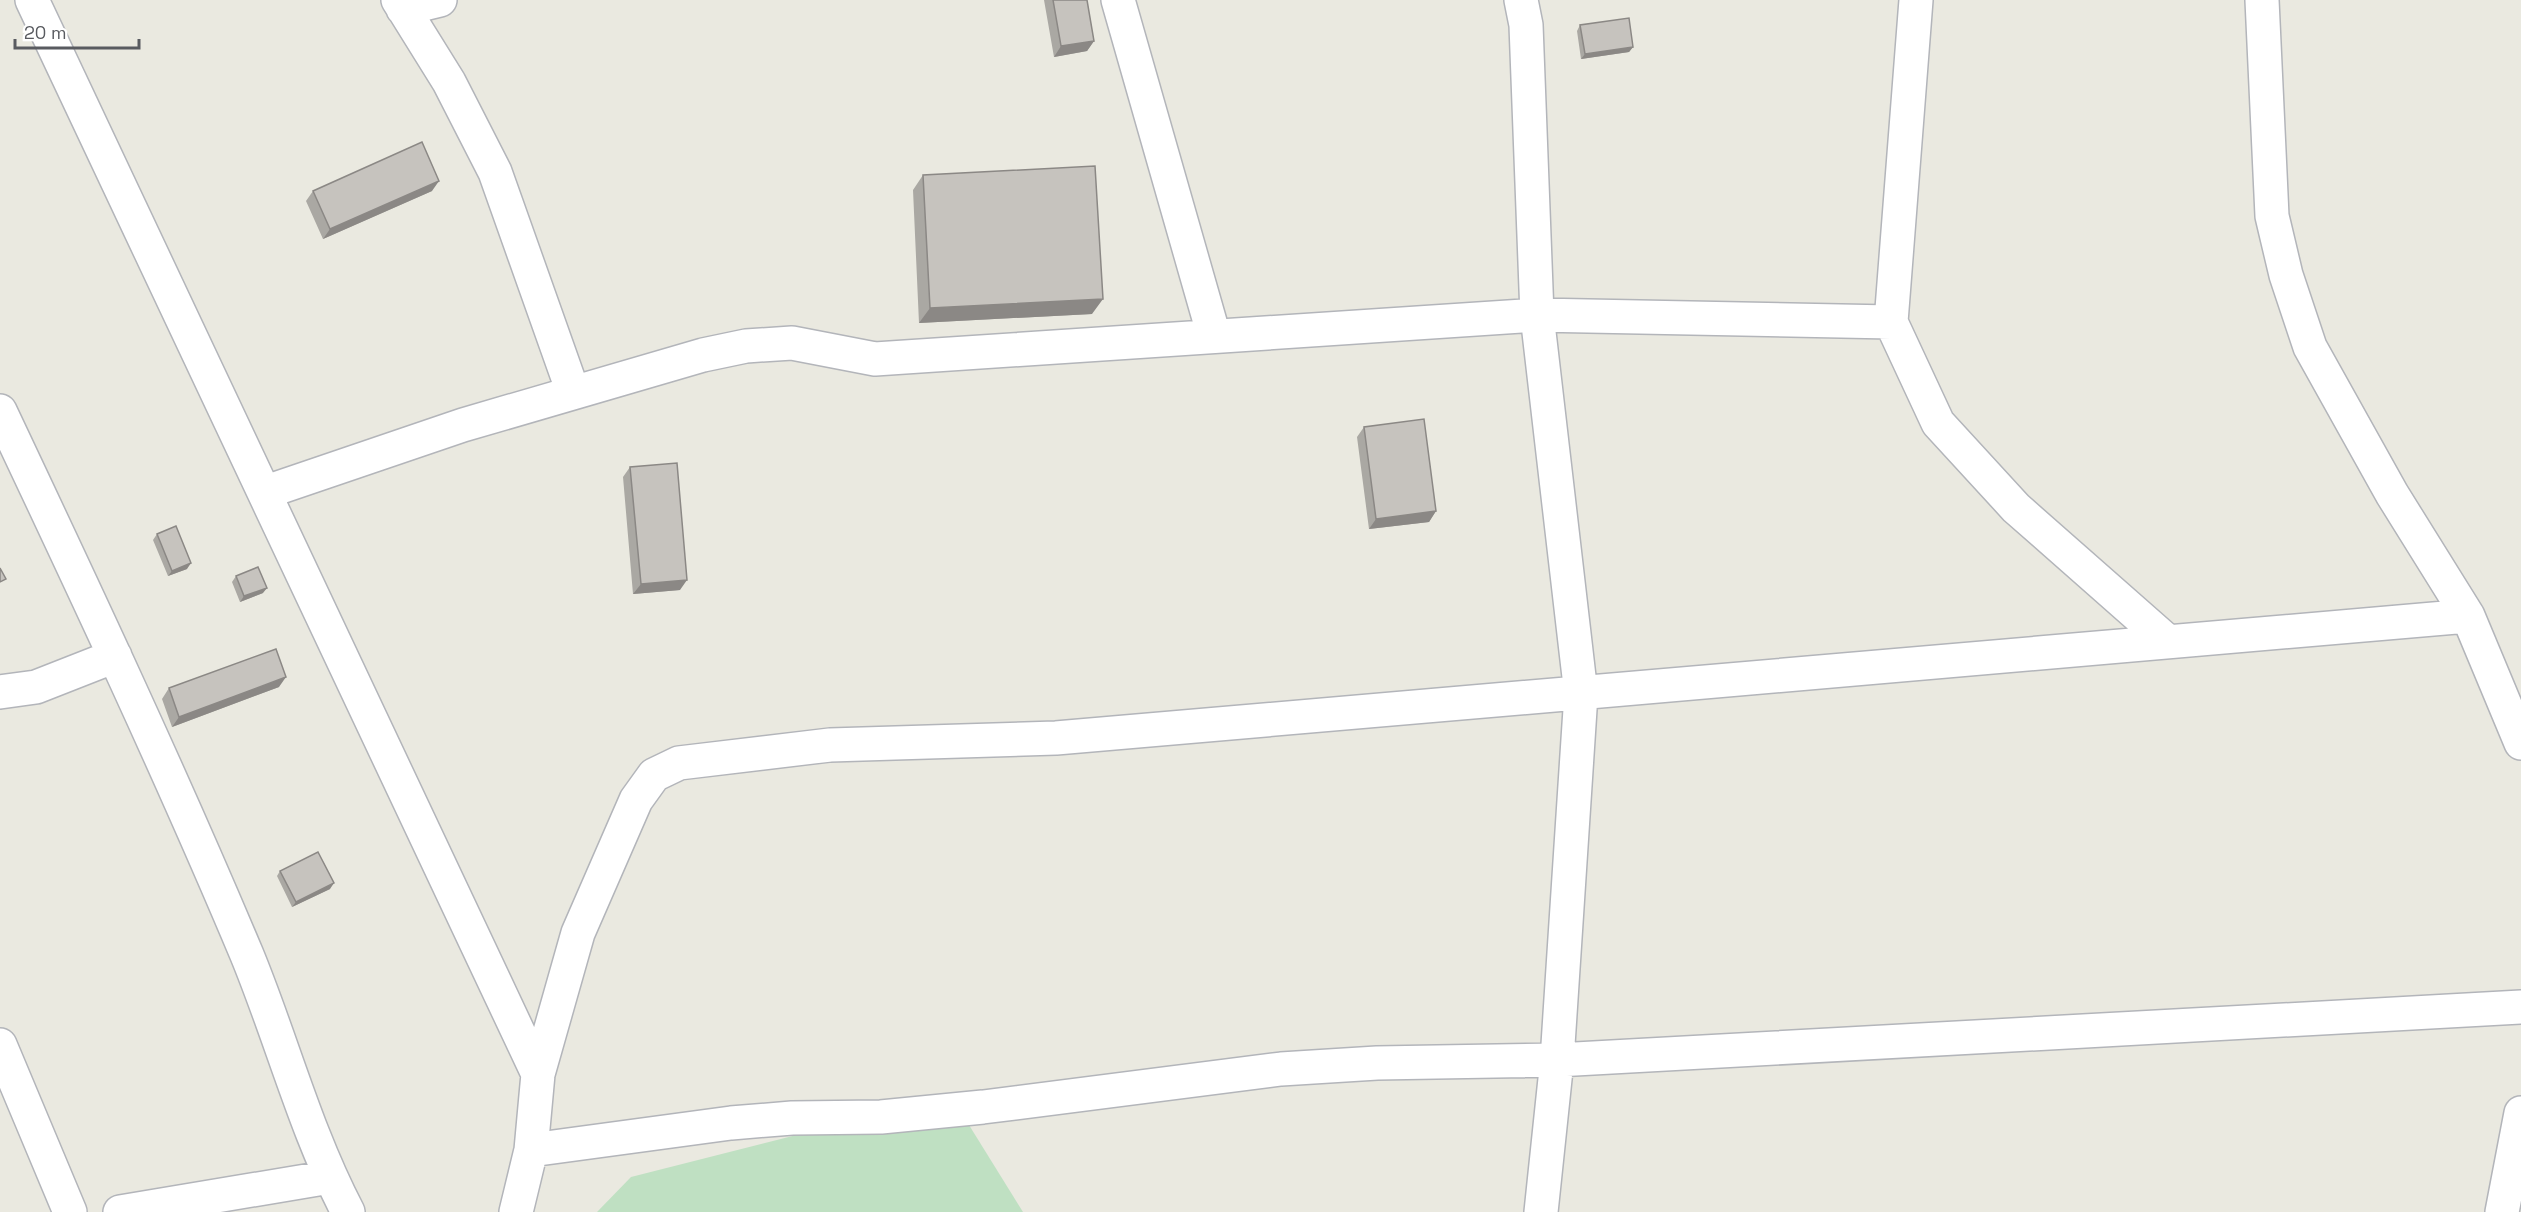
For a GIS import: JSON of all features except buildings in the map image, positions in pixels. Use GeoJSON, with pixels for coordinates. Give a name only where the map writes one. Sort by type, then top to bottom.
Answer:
{"type":"FeatureCollection","features":[{"type":"Feature","properties":{"kind":"street"},"geometry":{"type":"LineString","coordinates":[[32,0],[266,492],[537,1074]]}},
{"type":"Feature","properties":{"kind":"street"},"geometry":{"type":"LineString","coordinates":[[440,0],[400,5],[449,82],[495,172],[573,392]]}},
{"type":"Feature","properties":{"kind":"street"},"geometry":{"type":"LineString","coordinates":[[1118,0],[1214,336]]}},
{"type":"Feature","properties":{"kind":"street"},"geometry":{"type":"LineString","coordinates":[[1521,0],[1526,25],[1537,315],[1581,694],[1557,1060],[1541,1212]]}},
{"type":"Feature","properties":{"kind":"street"},"geometry":{"type":"LineString","coordinates":[[1916,0],[1891,322],[1938,423],[2016,508],[2167,641]]}},
{"type":"Feature","properties":{"kind":"street"},"geometry":{"type":"LineString","coordinates":[[2262,0],[2272,216],[2286,275],[2310,347],[2392,494],[2468,616],[2521,743]]}},
{"type":"Feature","properties":{"kind":"street"},"geometry":{"type":"LineString","coordinates":[[266,492],[464,425],[703,355],[746,346],[792,343],[875,359],[1537,315],[1891,322]]}},
{"type":"Feature","properties":{"kind":"street"},"geometry":{"type":"LineString","coordinates":[[0,411],[116,656],[247,957],[330,1177],[348,1212]]}},
{"type":"Feature","properties":{"kind":"street"},"geometry":{"type":"LineString","coordinates":[[516,1212],[531,1150],[537,1074],[578,933],[636,800],[654,775],[679,763],[830,745],[1056,738],[2468,616]]}},
{"type":"Feature","properties":{"kind":"street"},"geometry":{"type":"LineString","coordinates":[[0,692],[36,687],[116,656]]}},
{"type":"Feature","properties":{"kind":"street"},"geometry":{"type":"LineString","coordinates":[[531,1150],[731,1123],[792,1118],[881,1117],[983,1107],[1281,1069],[1377,1063],[1557,1060],[2521,1007]]}},
{"type":"Feature","properties":{"kind":"street"},"geometry":{"type":"LineString","coordinates":[[0,1045],[70,1212]]}},
{"type":"Feature","properties":{"kind":"street"},"geometry":{"type":"LineString","coordinates":[[2502,1212],[2521,1113]]}},
{"type":"Feature","properties":{"kind":"street"},"geometry":{"type":"LineString","coordinates":[[120,1212],[330,1177]]}},
{"type":"Feature","properties":{"kind":"green space"},"geometry":{"type":"Polygon","coordinates":[[[951,1096],[1023,1212],[597,1212],[631,1177],[951,1096]]]}}]}
